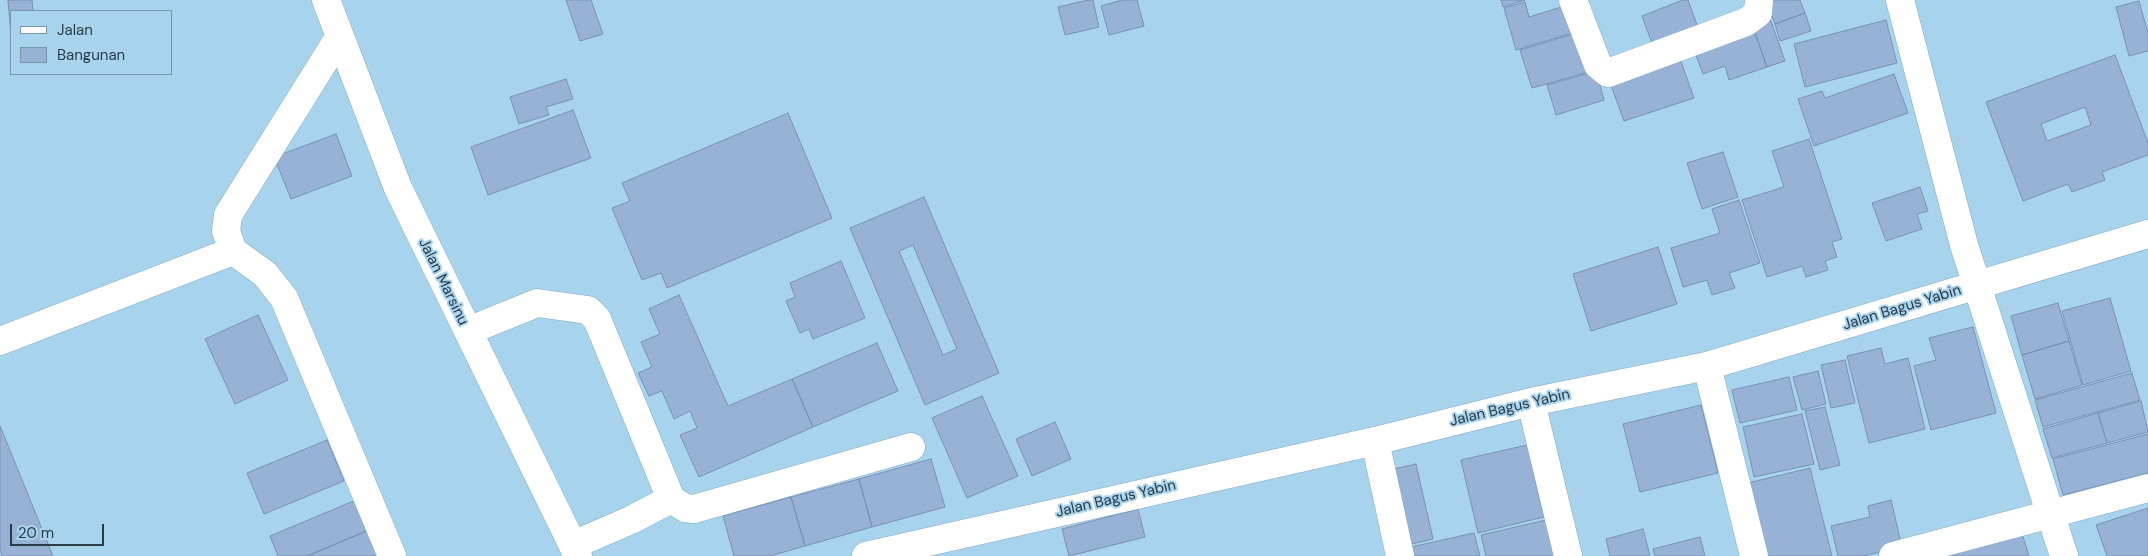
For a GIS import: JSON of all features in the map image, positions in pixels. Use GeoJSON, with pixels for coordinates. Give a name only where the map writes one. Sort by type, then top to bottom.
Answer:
{"type":"FeatureCollection","features":[{"type":"Feature","properties":{"kind":"street","name":"Jalan Marsinu"},"geometry":{"type":"LineString","coordinates":[[326,0],[398,188],[575,551]]}},
{"type":"Feature","properties":{"kind":"street"},"geometry":{"type":"LineString","coordinates":[[1573,0],[1598,65],[1608,73],[1746,22],[1758,13],[1759,0]]}},
{"type":"Feature","properties":{"kind":"street"},"geometry":{"type":"LineString","coordinates":[[1900,0],[1964,245],[2064,556]]}},
{"type":"Feature","properties":{"kind":"street"},"geometry":{"type":"LineString","coordinates":[[340,36],[228,215],[226,231],[233,251],[265,274],[284,298],[392,556]]}},
{"type":"Feature","properties":{"kind":"street","name":"Jalan Bagus Yabin"},"geometry":{"type":"LineString","coordinates":[[866,556],[1375,441],[1531,402],[1707,366],[2148,234]]}},
{"type":"Feature","properties":{"kind":"street"},"geometry":{"type":"LineString","coordinates":[[0,341],[233,251]]}},
{"type":"Feature","properties":{"kind":"street"},"geometry":{"type":"LineString","coordinates":[[468,331],[536,303],[588,310],[597,319],[671,499],[685,508],[694,509],[911,448]]}},
{"type":"Feature","properties":{"kind":"street"},"geometry":{"type":"LineString","coordinates":[[1707,366],[1754,556]]}},
{"type":"Feature","properties":{"kind":"street"},"geometry":{"type":"LineString","coordinates":[[1531,402],[1568,556]]}},
{"type":"Feature","properties":{"kind":"street"},"geometry":{"type":"LineString","coordinates":[[1375,441],[1400,556]]}},
{"type":"Feature","properties":{"kind":"street"},"geometry":{"type":"LineString","coordinates":[[1893,556],[2148,488]]}},
{"type":"Feature","properties":{"kind":"street"},"geometry":{"type":"LineString","coordinates":[[575,551],[671,499]]}},
{"type":"Feature","properties":{"kind":"building"},"geometry":{"type":"Polygon","coordinates":[[[8,0],[32,0],[33,10],[10,10],[10,23],[8,0]]]}},
{"type":"Feature","properties":{"kind":"building"},"geometry":{"type":"Polygon","coordinates":[[[566,0],[591,0],[603,34],[580,41],[566,0]]]}},
{"type":"Feature","properties":{"kind":"building"},"geometry":{"type":"Polygon","coordinates":[[[1093,0],[1099,27],[1065,35],[1058,7],[1093,0]]]}},
{"type":"Feature","properties":{"kind":"building"},"geometry":{"type":"Polygon","coordinates":[[[1122,0],[1137,0],[1144,26],[1109,35],[1101,6],[1122,0]]]}},
{"type":"Feature","properties":{"kind":"building"},"geometry":{"type":"Polygon","coordinates":[[[1501,0],[1525,0],[1503,7],[1501,0]]]}},
{"type":"Feature","properties":{"kind":"building"},"geometry":{"type":"Polygon","coordinates":[[[1683,0],[1688,0],[1700,33],[1654,49],[1642,16],[1683,0]]]}},
{"type":"Feature","properties":{"kind":"building"},"geometry":{"type":"Polygon","coordinates":[[[1766,0],[1800,0],[1805,13],[1775,24],[1766,0]]]}},
{"type":"Feature","properties":{"kind":"building"},"geometry":{"type":"Polygon","coordinates":[[[2139,1],[2148,33],[2148,51],[2129,56],[2116,7],[2139,1]]]}},
{"type":"Feature","properties":{"kind":"building"},"geometry":{"type":"Polygon","coordinates":[[[1525,2],[1529,17],[1568,5],[1576,32],[1516,50],[1504,8],[1525,2]]]}},
{"type":"Feature","properties":{"kind":"building"},"geometry":{"type":"Polygon","coordinates":[[[1805,13],[1811,31],[1780,41],[1775,24],[1805,13]]]}},
{"type":"Feature","properties":{"kind":"building"},"geometry":{"type":"Polygon","coordinates":[[[1886,20],[1897,63],[1805,87],[1794,44],[1886,20]]]}},
{"type":"Feature","properties":{"kind":"building"},"geometry":{"type":"Polygon","coordinates":[[[1771,21],[1785,61],[1767,67],[1753,27],[1771,21]]]}},
{"type":"Feature","properties":{"kind":"building"},"geometry":{"type":"Polygon","coordinates":[[[1753,27],[1767,67],[1729,80],[1725,66],[1703,74],[1693,47],[1753,27]]]}},
{"type":"Feature","properties":{"kind":"building"},"geometry":{"type":"Polygon","coordinates":[[[1580,32],[1592,71],[1532,88],[1520,50],[1580,32]]]}},
{"type":"Feature","properties":{"kind":"building"},"geometry":{"type":"Polygon","coordinates":[[[2115,55],[2148,143],[2148,155],[2102,172],[2105,180],[2072,192],[2068,184],[2023,201],[1986,102],[2115,55]],[[2085,107],[2041,124],[2047,141],[2091,125],[2085,107]]]}},
{"type":"Feature","properties":{"kind":"building"},"geometry":{"type":"Polygon","coordinates":[[[1679,56],[1694,98],[1624,121],[1609,80],[1679,56]]]}},
{"type":"Feature","properties":{"kind":"building"},"geometry":{"type":"Polygon","coordinates":[[[1596,71],[1604,100],[1556,115],[1547,85],[1596,71]]]}},
{"type":"Feature","properties":{"kind":"building"},"geometry":{"type":"Polygon","coordinates":[[[1894,74],[1908,113],[1814,146],[1798,99],[1822,91],[1825,98],[1894,74]]]}},
{"type":"Feature","properties":{"kind":"building"},"geometry":{"type":"Polygon","coordinates":[[[566,79],[573,99],[546,107],[549,115],[519,124],[510,97],[566,79]]]}},
{"type":"Feature","properties":{"kind":"building"},"geometry":{"type":"Polygon","coordinates":[[[573,110],[591,158],[488,195],[471,147],[573,110]]]}},
{"type":"Feature","properties":{"kind":"building"},"geometry":{"type":"Polygon","coordinates":[[[788,113],[832,218],[667,288],[661,273],[642,280],[612,208],[630,201],[622,183],[788,113]]]}},
{"type":"Feature","properties":{"kind":"building"},"geometry":{"type":"Polygon","coordinates":[[[336,134],[352,176],[291,199],[274,157],[336,134]]]}},
{"type":"Feature","properties":{"kind":"building"},"geometry":{"type":"Polygon","coordinates":[[[1809,139],[1842,239],[1832,242],[1837,257],[1825,261],[1828,270],[1806,277],[1802,266],[1767,277],[1742,200],[1784,187],[1772,151],[1809,139]]]}},
{"type":"Feature","properties":{"kind":"building"},"geometry":{"type":"Polygon","coordinates":[[[1723,152],[1738,197],[1702,209],[1687,163],[1723,152]]]}},
{"type":"Feature","properties":{"kind":"building"},"geometry":{"type":"Polygon","coordinates":[[[1920,187],[1928,211],[1917,214],[1922,229],[1886,241],[1872,203],[1920,187]]]}},
{"type":"Feature","properties":{"kind":"building"},"geometry":{"type":"Polygon","coordinates":[[[924,197],[999,373],[925,405],[850,228],[924,197]],[[913,245],[899,251],[943,355],[957,349],[913,245]]]}},
{"type":"Feature","properties":{"kind":"building"},"geometry":{"type":"Polygon","coordinates":[[[1739,200],[1760,263],[1729,273],[1735,288],[1712,295],[1707,280],[1683,287],[1671,248],[1720,233],[1712,209],[1739,200]]]}},
{"type":"Feature","properties":{"kind":"building"},"geometry":{"type":"Polygon","coordinates":[[[1658,247],[1677,304],[1591,331],[1573,274],[1658,247]]]}},
{"type":"Feature","properties":{"kind":"building"},"geometry":{"type":"Polygon","coordinates":[[[841,261],[865,318],[813,339],[809,329],[800,333],[786,301],[795,297],[790,283],[841,261]]]}},
{"type":"Feature","properties":{"kind":"building"},"geometry":{"type":"Polygon","coordinates":[[[679,295],[728,406],[792,379],[813,427],[699,477],[680,435],[697,428],[690,411],[674,419],[662,391],[649,396],[638,373],[652,367],[641,342],[660,334],[649,309],[679,295]]]}},
{"type":"Feature","properties":{"kind":"building"},"geometry":{"type":"Polygon","coordinates":[[[2110,298],[2131,371],[2083,385],[2062,311],[2110,298]]]}},
{"type":"Feature","properties":{"kind":"building"},"geometry":{"type":"Polygon","coordinates":[[[2058,303],[2069,341],[2022,355],[2011,316],[2058,303]]]}},
{"type":"Feature","properties":{"kind":"building"},"geometry":{"type":"Polygon","coordinates":[[[258,315],[288,380],[235,404],[205,339],[258,315]]]}},
{"type":"Feature","properties":{"kind":"building"},"geometry":{"type":"Polygon","coordinates":[[[1973,327],[1996,413],[1931,430],[1914,366],[1936,360],[1929,338],[1973,327]]]}},
{"type":"Feature","properties":{"kind":"building"},"geometry":{"type":"Polygon","coordinates":[[[2069,341],[2082,385],[2035,399],[2022,355],[2069,341]]]}},
{"type":"Feature","properties":{"kind":"building"},"geometry":{"type":"Polygon","coordinates":[[[877,343],[898,391],[813,427],[792,379],[877,343]]]}},
{"type":"Feature","properties":{"kind":"building"},"geometry":{"type":"Polygon","coordinates":[[[1881,348],[1885,364],[1908,358],[1925,429],[1869,443],[1847,356],[1881,348]]]}},
{"type":"Feature","properties":{"kind":"building"},"geometry":{"type":"Polygon","coordinates":[[[1845,360],[1855,403],[1831,408],[1821,365],[1845,360]]]}},
{"type":"Feature","properties":{"kind":"building"},"geometry":{"type":"Polygon","coordinates":[[[1818,371],[1826,404],[1802,410],[1793,377],[1818,371]]]}},
{"type":"Feature","properties":{"kind":"building"},"geometry":{"type":"Polygon","coordinates":[[[2132,373],[2140,400],[2043,427],[2035,400],[2132,373]]]}},
{"type":"Feature","properties":{"kind":"building"},"geometry":{"type":"Polygon","coordinates":[[[1789,377],[1797,410],[1740,423],[1732,390],[1789,377]]]}},
{"type":"Feature","properties":{"kind":"building"},"geometry":{"type":"Polygon","coordinates":[[[982,396],[1018,476],[967,498],[932,418],[982,396]]]}},
{"type":"Feature","properties":{"kind":"building"},"geometry":{"type":"Polygon","coordinates":[[[2141,401],[2148,432],[2107,443],[2098,413],[2141,401]]]}},
{"type":"Feature","properties":{"kind":"building"},"geometry":{"type":"Polygon","coordinates":[[[1701,405],[1718,473],[1640,492],[1623,424],[1701,405]]]}},
{"type":"Feature","properties":{"kind":"building"},"geometry":{"type":"Polygon","coordinates":[[[1825,407],[1840,465],[1820,470],[1805,411],[1825,407]]]}},
{"type":"Feature","properties":{"kind":"building"},"geometry":{"type":"Polygon","coordinates":[[[2098,413],[2107,443],[2052,458],[2043,429],[2098,413]]]}},
{"type":"Feature","properties":{"kind":"building"},"geometry":{"type":"Polygon","coordinates":[[[1802,414],[1814,464],[1754,477],[1743,427],[1802,414]]]}},
{"type":"Feature","properties":{"kind":"building"},"geometry":{"type":"Polygon","coordinates":[[[1055,422],[1071,459],[1032,476],[1016,439],[1055,422]]]}},
{"type":"Feature","properties":{"kind":"building"},"geometry":{"type":"Polygon","coordinates":[[[0,426],[53,556],[2,556],[0,550],[0,426]]]}},
{"type":"Feature","properties":{"kind":"building"},"geometry":{"type":"Polygon","coordinates":[[[2148,434],[2148,473],[2063,495],[2053,459],[2148,434]]]}},
{"type":"Feature","properties":{"kind":"building"},"geometry":{"type":"Polygon","coordinates":[[[327,440],[344,481],[264,514],[247,473],[327,440]]]}},
{"type":"Feature","properties":{"kind":"building"},"geometry":{"type":"Polygon","coordinates":[[[1527,445],[1544,517],[1478,533],[1461,460],[1527,445]]]}},
{"type":"Feature","properties":{"kind":"building"},"geometry":{"type":"Polygon","coordinates":[[[931,459],[945,507],[872,527],[859,479],[931,459]]]}},
{"type":"Feature","properties":{"kind":"building"},"geometry":{"type":"Polygon","coordinates":[[[1416,464],[1433,539],[1412,544],[1394,469],[1416,464]]]}},
{"type":"Feature","properties":{"kind":"building"},"geometry":{"type":"Polygon","coordinates":[[[1810,468],[1832,556],[1766,556],[1748,483],[1810,468]]]}},
{"type":"Feature","properties":{"kind":"building"},"geometry":{"type":"Polygon","coordinates":[[[859,479],[872,527],[805,546],[791,497],[859,479]]]}},
{"type":"Feature","properties":{"kind":"building"},"geometry":{"type":"Polygon","coordinates":[[[791,497],[805,546],[770,556],[734,556],[723,516],[791,497]]]}},
{"type":"Feature","properties":{"kind":"building"},"geometry":{"type":"Polygon","coordinates":[[[356,500],[369,530],[307,556],[278,556],[270,536],[356,500]]]}},
{"type":"Feature","properties":{"kind":"building"},"geometry":{"type":"Polygon","coordinates":[[[1891,500],[1902,547],[1863,556],[1838,556],[1831,526],[1870,517],[1868,506],[1891,500]]]}},
{"type":"Feature","properties":{"kind":"building"},"geometry":{"type":"Polygon","coordinates":[[[2148,508],[2148,556],[2107,556],[2096,525],[2148,508]]]}},
{"type":"Feature","properties":{"kind":"building"},"geometry":{"type":"Polygon","coordinates":[[[1138,509],[1145,537],[1069,556],[1062,529],[1138,509]]]}},
{"type":"Feature","properties":{"kind":"building"},"geometry":{"type":"Polygon","coordinates":[[[1546,520],[1554,556],[1486,556],[1481,535],[1546,520]]]}},
{"type":"Feature","properties":{"kind":"building"},"geometry":{"type":"Polygon","coordinates":[[[1643,529],[1650,556],[1610,556],[1606,539],[1643,529]]]}},
{"type":"Feature","properties":{"kind":"building"},"geometry":{"type":"Polygon","coordinates":[[[369,530],[380,556],[307,556],[369,530]]]}},
{"type":"Feature","properties":{"kind":"building"},"geometry":{"type":"Polygon","coordinates":[[[2021,530],[2029,556],[1950,556],[1949,550],[2021,530]]]}},
{"type":"Feature","properties":{"kind":"building"},"geometry":{"type":"Polygon","coordinates":[[[1474,533],[1480,556],[1413,556],[1411,547],[1474,533]]]}},
{"type":"Feature","properties":{"kind":"building"},"geometry":{"type":"Polygon","coordinates":[[[1700,537],[1705,556],[1655,556],[1653,549],[1700,537]]]}}]}
